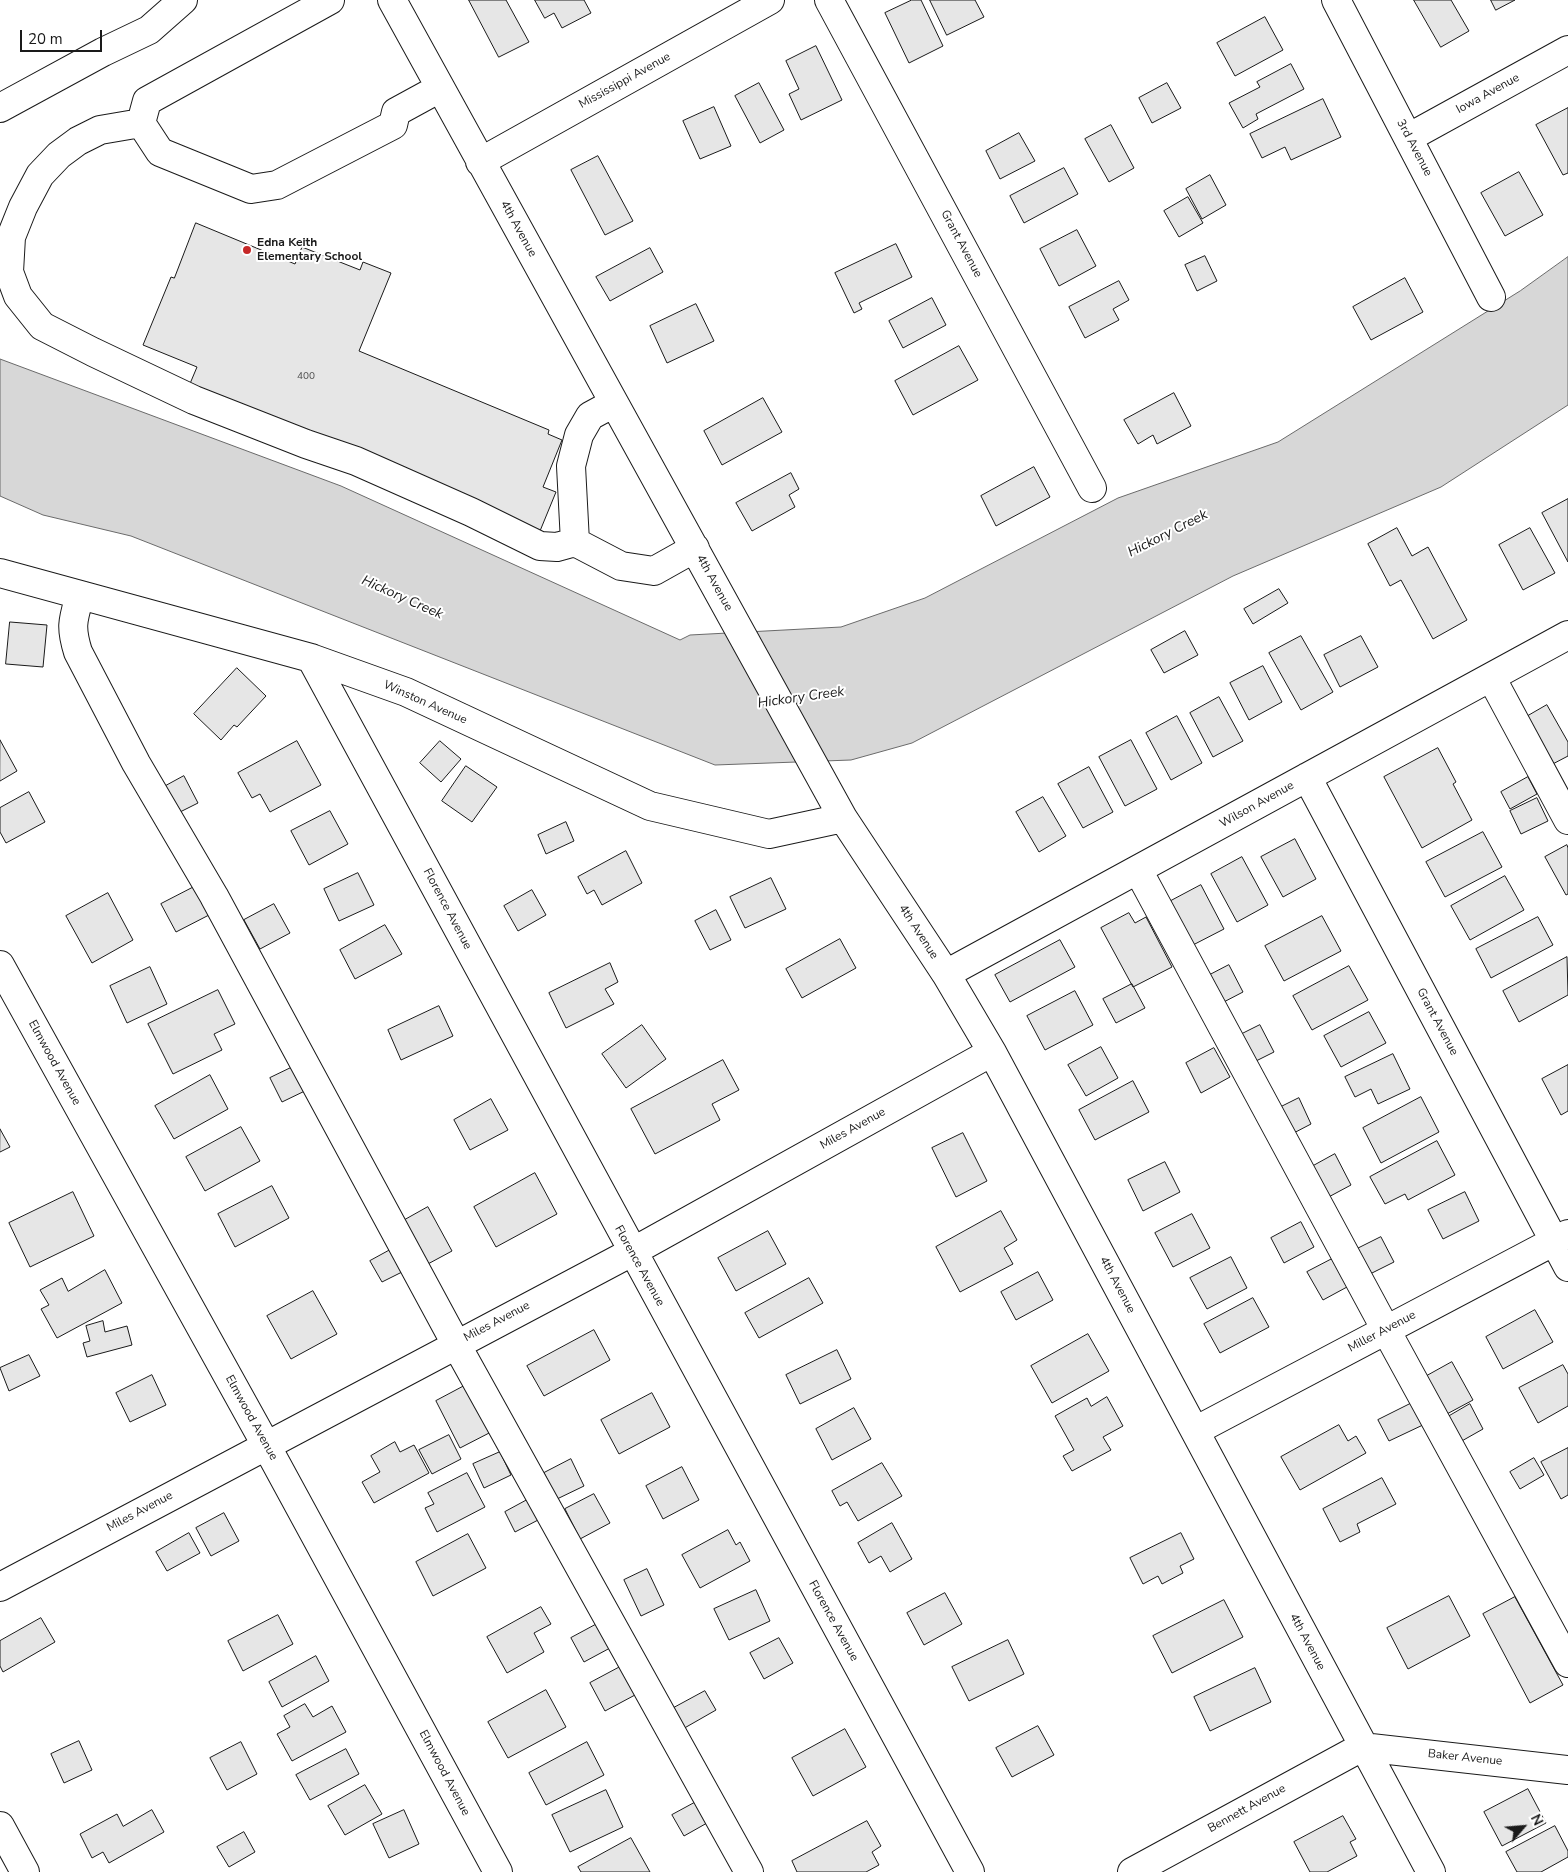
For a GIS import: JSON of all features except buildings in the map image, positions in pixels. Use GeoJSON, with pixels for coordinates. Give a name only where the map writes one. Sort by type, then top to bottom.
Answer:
{"type":"FeatureCollection","features":[{"type":"Feature","properties":{"kind":"street"},"geometry":{"type":"LineString","coordinates":[[0,108],[103,52],[149,30],[183,0]]}},
{"type":"Feature","properties":{"kind":"street"},"geometry":{"type":"LineString","coordinates":[[330,0],[147,101],[141,123],[160,152],[251,189],[277,185],[393,125],[396,112],[440,88]]}},
{"type":"Feature","properties":{"kind":"street","name":"4th Avenue"},"geometry":{"type":"LineString","coordinates":[[392,0],[739,628],[817,773],[843,818],[946,974],[992,1052],[1362,1747],[1431,1872]]}},
{"type":"Feature","properties":{"kind":"street","name":"Mississippi Avenue"},"geometry":{"type":"LineString","coordinates":[[480,162],[770,0]]}},
{"type":"Feature","properties":{"kind":"street","name":"Grant Avenue"},"geometry":{"type":"LineString","coordinates":[[829,0],[1092,488]]}},
{"type":"Feature","properties":{"kind":"street","name":"3rd Avenue"},"geometry":{"type":"LineString","coordinates":[[1336,0],[1491,296]]}},
{"type":"Feature","properties":{"kind":"street","name":"Iowa Avenue"},"geometry":{"type":"LineString","coordinates":[[1408,138],[1568,50]]}},
{"type":"Feature","properties":{"kind":"street"},"geometry":{"type":"LineString","coordinates":[[141,123],[100,130],[78,141],[59,155],[40,175],[22,207],[11,238],[9,272],[18,296],[42,326],[194,400],[306,444],[356,461],[471,512],[540,546],[557,547],[575,542],[621,566],[654,571],[695,548]]}},
{"type":"Feature","properties":{"kind":"street"},"geometry":{"type":"LineString","coordinates":[[575,542],[571,466],[579,435],[590,416],[614,403]]}},
{"type":"Feature","properties":{"kind":"street","name":"Winston Avenue"},"geometry":{"type":"LineString","coordinates":[[0,573],[311,658],[406,692],[650,806],[770,834],[843,818]]}},
{"type":"Feature","properties":{"kind":"street"},"geometry":{"type":"LineString","coordinates":[[80,595],[72,623],[72,633],[78,652],[136,763],[218,905],[456,1344],[748,1872]]}},
{"type":"Feature","properties":{"kind":"street","name":"Wilson Avenue"},"geometry":{"type":"LineString","coordinates":[[946,974],[1568,635]]}},
{"type":"Feature","properties":{"kind":"street","name":"Florence Avenue"},"geometry":{"type":"LineString","coordinates":[[311,658],[970,1872]]}},
{"type":"Feature","properties":{"kind":"street"},"geometry":{"type":"LineString","coordinates":[[1491,677],[1568,820]]}},
{"type":"Feature","properties":{"kind":"street","name":"Grant Avenue"},"geometry":{"type":"LineString","coordinates":[[1307,777],[1561,1238],[1568,1267]]}},
{"type":"Feature","properties":{"kind":"street"},"geometry":{"type":"LineString","coordinates":[[1138,870],[1568,1663]]}},
{"type":"Feature","properties":{"kind":"street","name":"Elmwood Avenue"},"geometry":{"type":"LineString","coordinates":[[0,965],[266,1444],[498,1872]]}},
{"type":"Feature","properties":{"kind":"street","name":"Miles Avenue"},"geometry":{"type":"LineString","coordinates":[[0,1588],[266,1444],[632,1252],[992,1052]]}},
{"type":"Feature","properties":{"kind":"street","name":"Miller Avenue"},"geometry":{"type":"LineString","coordinates":[[1195,1431],[1561,1238]]}},
{"type":"Feature","properties":{"kind":"street","name":"Baker Avenue"},"geometry":{"type":"LineString","coordinates":[[1362,1747],[1568,1770]]}},
{"type":"Feature","properties":{"kind":"street","name":"Bennett Avenue"},"geometry":{"type":"LineString","coordinates":[[1132,1872],[1362,1747]]}},
{"type":"Feature","properties":{"kind":"street"},"geometry":{"type":"LineString","coordinates":[[0,1826],[25,1872]]}},
{"type":"Feature","properties":{"kind":"water","name":"Hickory Creek"},"geometry":{"type":"Polygon","coordinates":[[[1568,257],[1568,405],[1441,487],[1233,576],[912,743],[851,760],[715,765],[131,536],[43,515],[0,496],[0,359],[341,486],[680,640],[690,635],[841,627],[925,598],[1118,498],[1278,442],[1520,291],[1568,257]]]}},
{"type":"Feature","properties":{"kind":"place","name":"Edna Keith Elementary School"},"geometry":{"type":"Point","coordinates":[247,250]}}]}
